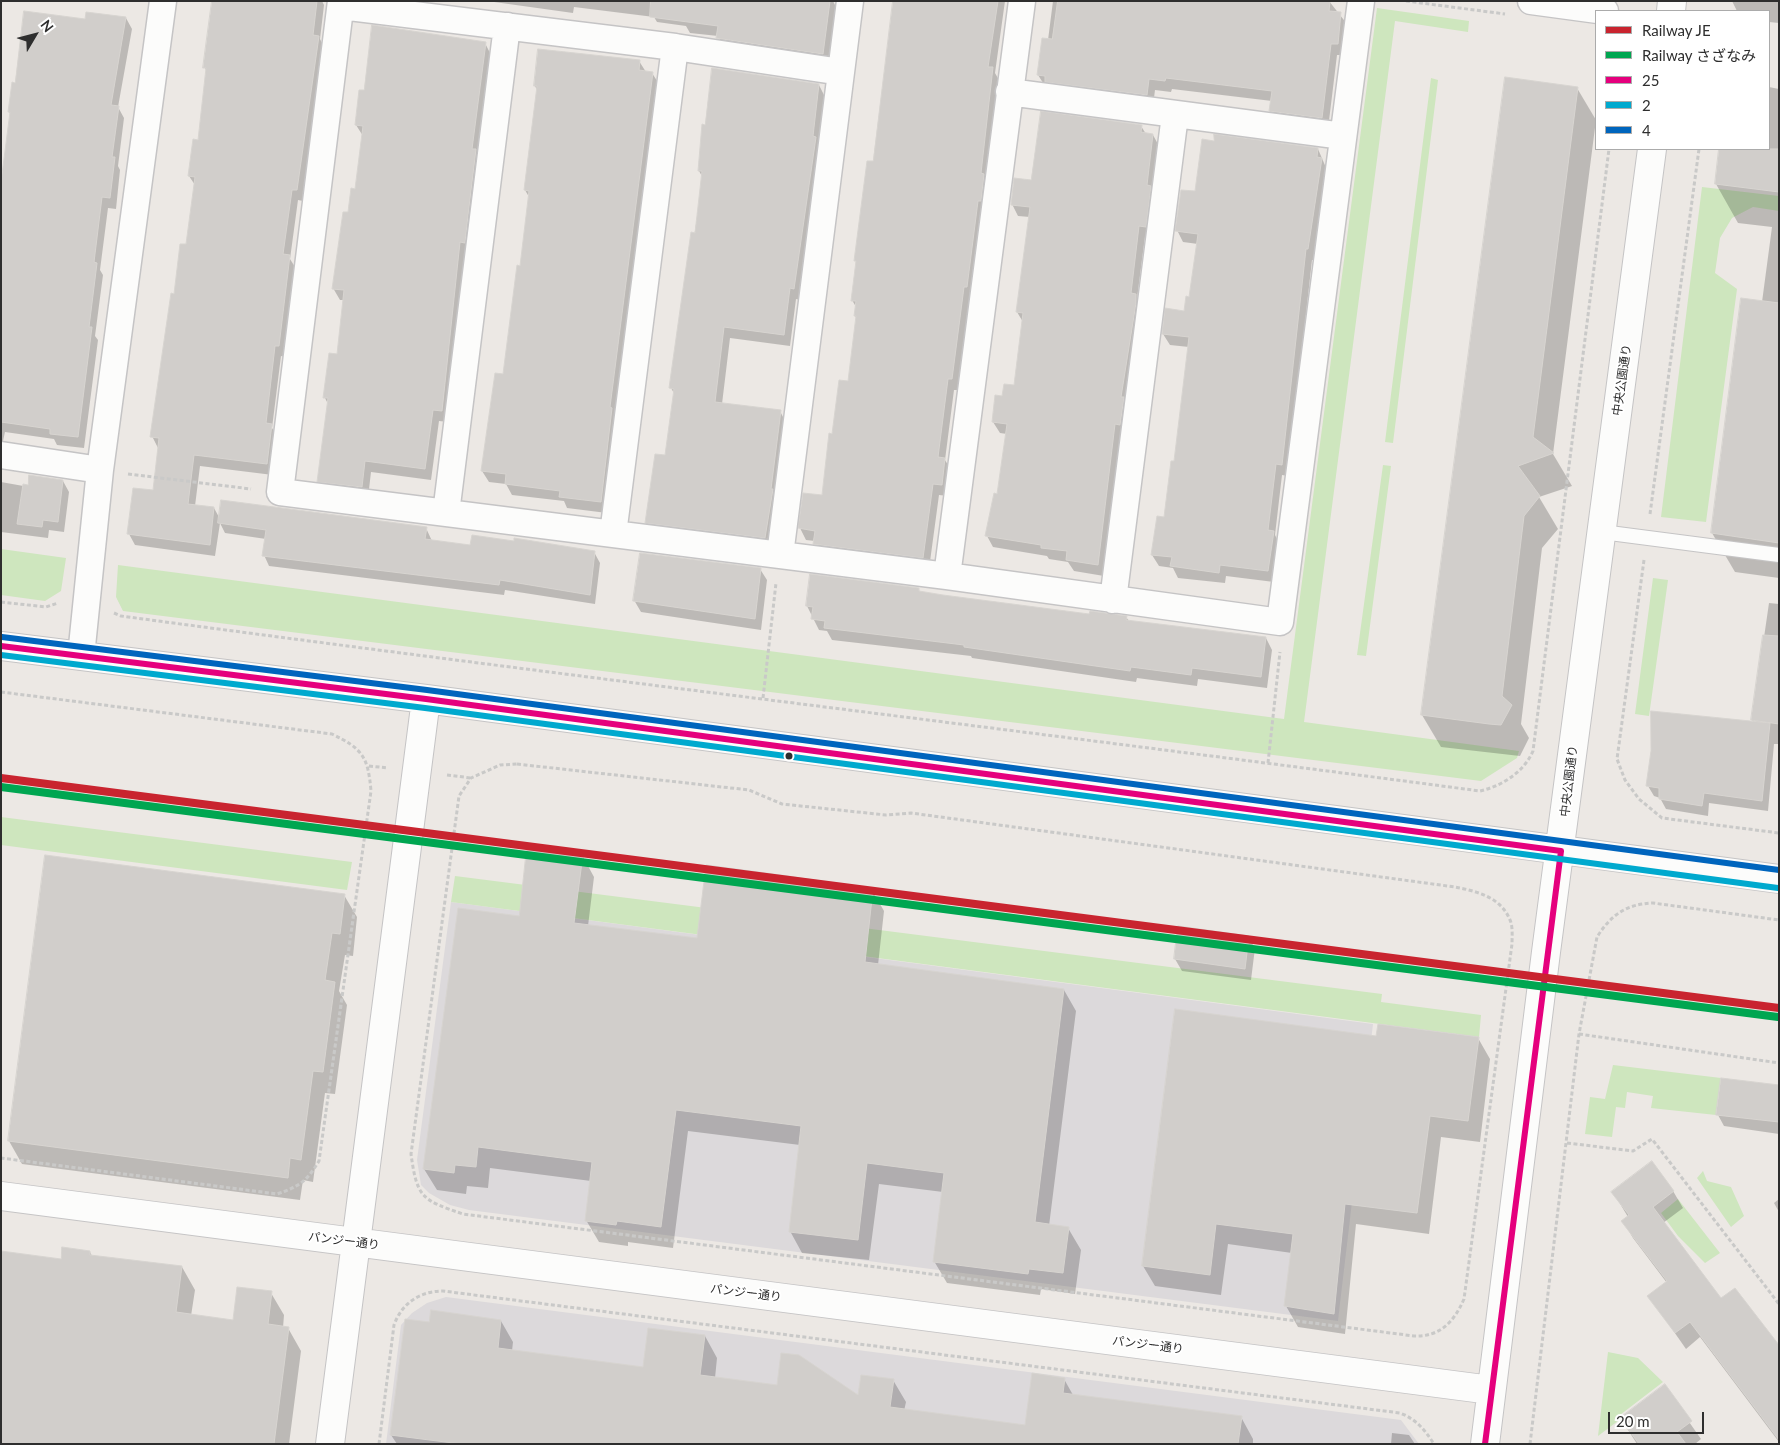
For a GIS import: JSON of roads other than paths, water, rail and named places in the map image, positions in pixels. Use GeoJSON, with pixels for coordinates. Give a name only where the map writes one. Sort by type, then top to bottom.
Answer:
{"type":"FeatureCollection","features":[{"type":"Feature","properties":{"kind":"street"},"geometry":{"type":"LineString","coordinates":[[780,555],[850,1]]}},
{"type":"Feature","properties":{"kind":"street"},"geometry":{"type":"LineString","coordinates":[[947,576],[1022,1]]}},
{"type":"Feature","properties":{"kind":"street"},"geometry":{"type":"LineString","coordinates":[[841,72],[675,47],[341,3],[280,492],[947,576],[1280,622],[1361,1]]}},
{"type":"Feature","properties":{"kind":"street"},"geometry":{"type":"LineString","coordinates":[[82,656],[110,472],[155,2]]}},
{"type":"Feature","properties":{"kind":"street"},"geometry":{"type":"LineString","coordinates":[[1522,8],[1595,11]]}},
{"type":"Feature","properties":{"kind":"street"},"geometry":{"type":"LineString","coordinates":[[446,513],[507,26]]}},
{"type":"Feature","properties":{"kind":"street"},"geometry":{"type":"LineString","coordinates":[[613,534],[675,47]]}},
{"type":"Feature","properties":{"kind":"street"},"geometry":{"type":"LineString","coordinates":[[1009,92],[1343,136]]}},
{"type":"Feature","properties":{"kind":"street"},"geometry":{"type":"LineString","coordinates":[[1113,600],[1175,115]]}},
{"type":"Feature","properties":{"kind":"street","name":"中央公園通り"},"geometry":{"type":"LineString","coordinates":[[1485,1444],[1652,150]]}},
{"type":"Feature","properties":{"kind":"street"},"geometry":{"type":"LineString","coordinates":[[1,456],[110,472]]}},
{"type":"Feature","properties":{"kind":"street"},"geometry":{"type":"LineString","coordinates":[[1,646],[426,699],[1779,879]]}},
{"type":"Feature","properties":{"kind":"street"},"geometry":{"type":"LineString","coordinates":[[330,1444],[426,699]]}},
{"type":"Feature","properties":{"kind":"street","name":"パンジー通り"},"geometry":{"type":"LineString","coordinates":[[1,1196],[1491,1390]]}},
{"type":"Feature","properties":{"kind":"lane"},"geometry":{"type":"LineString","coordinates":[[1602,532],[1779,555]]}},
{"type":"Feature","properties":{"kind":"rail line","name":"JE"},"geometry":{"type":"LineString","coordinates":[[1,778],[1779,1008]]}},
{"type":"Feature","properties":{"kind":"rail line","name":"さざなみ"},"geometry":{"type":"LineString","coordinates":[[1,787],[1778,1017]]}}]}
